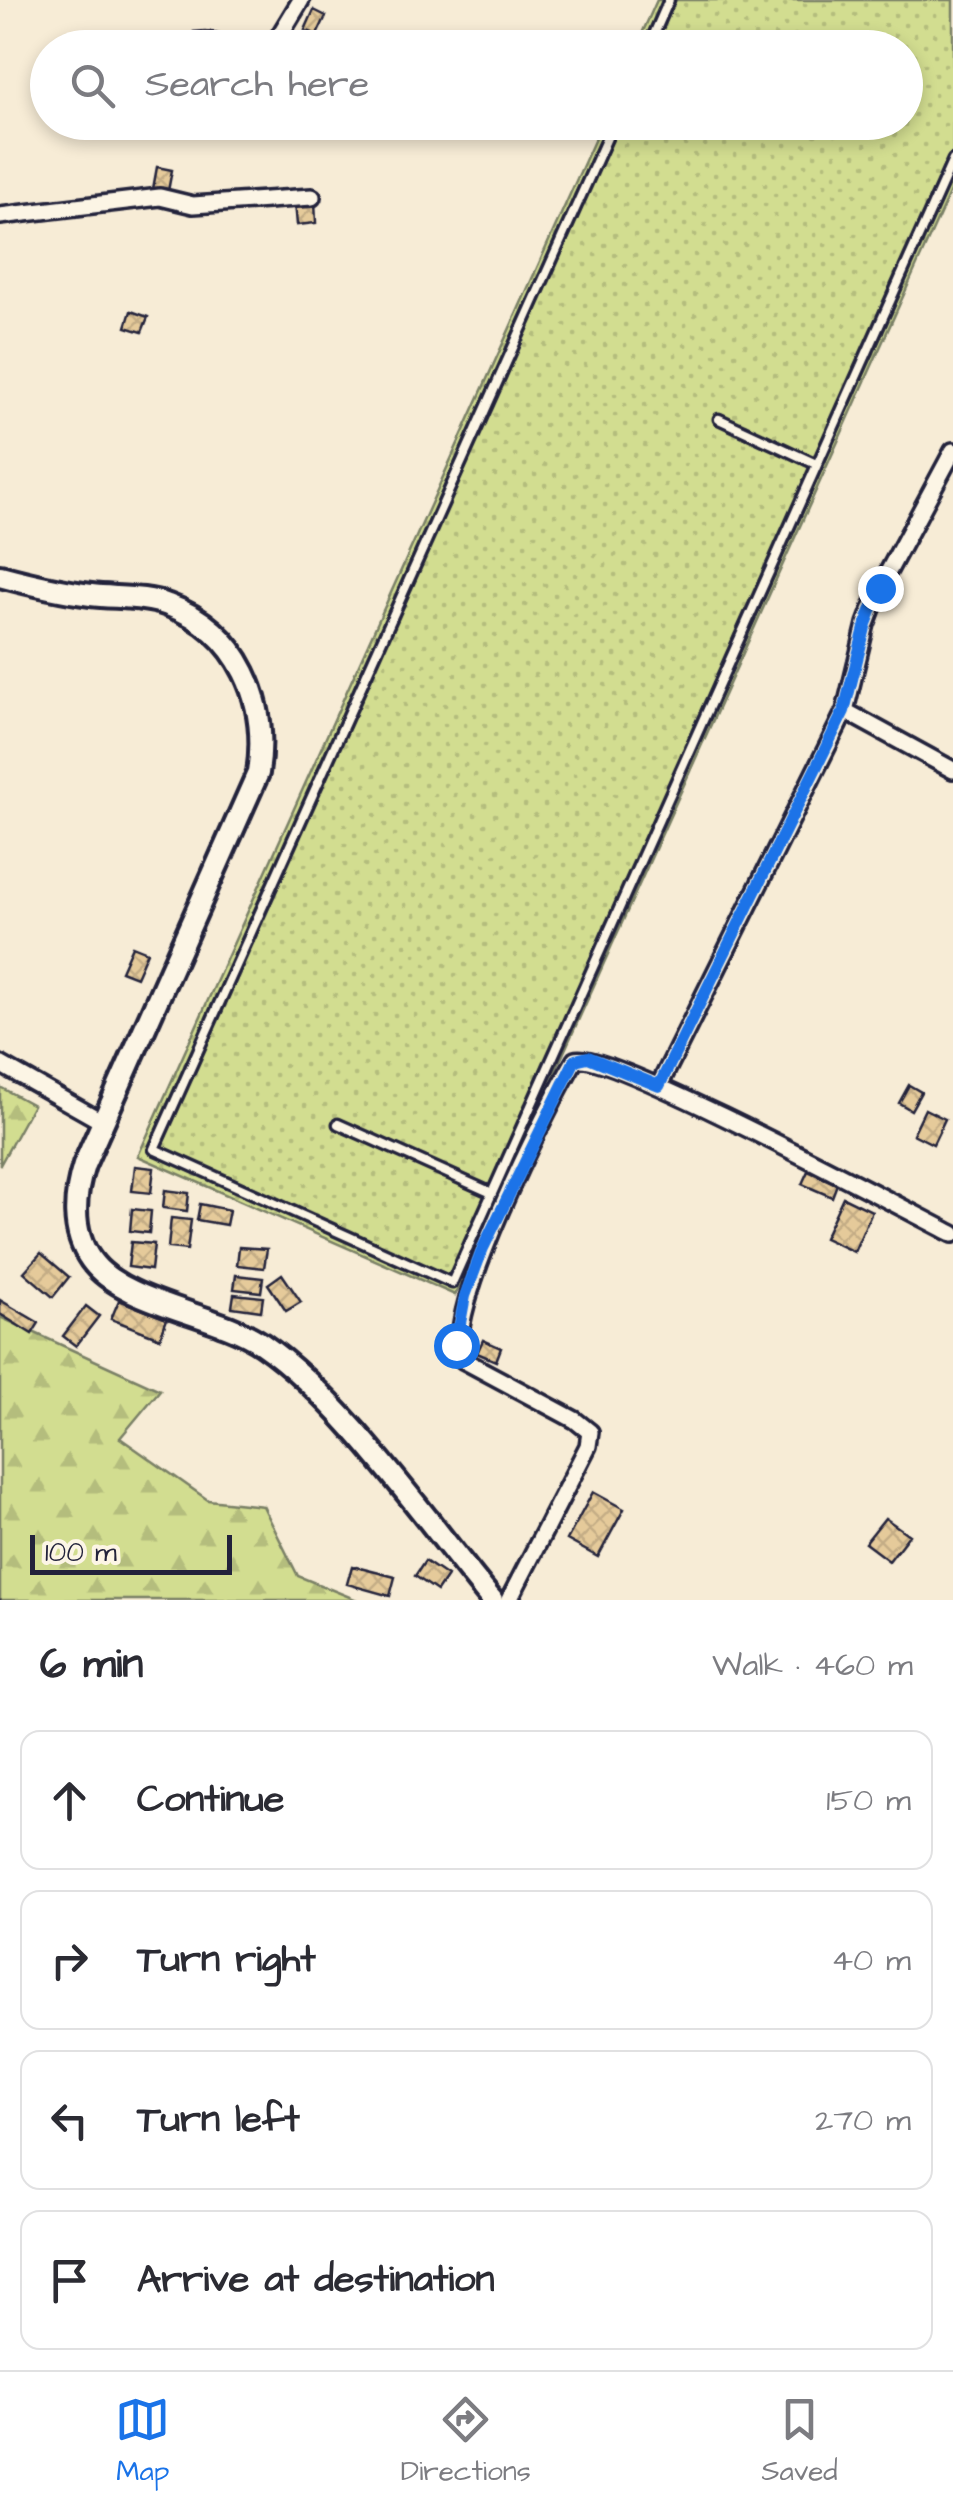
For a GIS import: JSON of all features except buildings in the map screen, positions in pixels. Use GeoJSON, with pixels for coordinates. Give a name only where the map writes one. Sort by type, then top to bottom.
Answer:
{"type":"FeatureCollection","features":[{"type":"Feature","properties":{"kind":"street"},"geometry":{"type":"LineString","coordinates":[[282,30],[300,0]]}},
{"type":"Feature","properties":{"kind":"street"},"geometry":{"type":"LineString","coordinates":[[0,216],[160,197],[193,205],[312,197]]}},
{"type":"Feature","properties":{"kind":"street"},"geometry":{"type":"LineString","coordinates":[[659,1086],[844,711],[866,624],[880,588],[953,451]]}},
{"type":"Feature","properties":{"kind":"street"},"geometry":{"type":"LineString","coordinates":[[0,576],[64,592],[168,604],[228,644],[244,667],[263,738],[258,774],[101,1121],[74,1198],[79,1229],[92,1261],[123,1285],[261,1343],[326,1402],[492,1600]]}},
{"type":"Feature","properties":{"kind":"street"},"geometry":{"type":"LineString","coordinates":[[844,711],[953,770]]}},
{"type":"Feature","properties":{"kind":"street"},"geometry":{"type":"LineString","coordinates":[[509,1600],[588,1446],[590,1432],[575,1420],[463,1360],[456,1345],[465,1296],[575,1060],[588,1057],[659,1086],[953,1234]]}},
{"type":"Feature","properties":{"kind":"street"},"geometry":{"type":"LineString","coordinates":[[0,1064],[101,1121]]}},
{"type":"Feature","properties":{"kind":"lane"},"geometry":{"type":"LineString","coordinates":[[656,30],[669,0]]}},
{"type":"Feature","properties":{"kind":"lane"},"geometry":{"type":"LineString","coordinates":[[606,140],[154,1149],[452,1283],[953,160]]}},
{"type":"Feature","properties":{"kind":"lane"},"geometry":{"type":"LineString","coordinates":[[719,419],[816,464]]}},
{"type":"Feature","properties":{"kind":"lane"},"geometry":{"type":"LineString","coordinates":[[338,1124],[492,1193]]}},
{"type":"Feature","properties":{"kind":"green space"},"geometry":{"type":"Polygon","coordinates":[[[657,0],[953,0],[953,185],[455,1295],[138,1156],[594,140],[923,140],[923,30],[644,30],[657,0]]]}},
{"type":"Feature","properties":{"kind":"green space"},"geometry":{"type":"Polygon","coordinates":[[[0,1087],[33,1105],[0,1165],[0,1087]]]}},
{"type":"Feature","properties":{"kind":"green space"},"geometry":{"type":"Polygon","coordinates":[[[0,1317],[160,1390],[120,1438],[208,1500],[263,1506],[298,1576],[357,1600],[0,1600],[0,1317]]]}},
{"type":"Feature","properties":{"kind":"route"},"geometry":{"type":"LineString","coordinates":[[456,1345],[465,1296],[483,1248],[575,1060],[588,1057],[659,1086],[844,711],[866,624],[880,588]]}}]}
